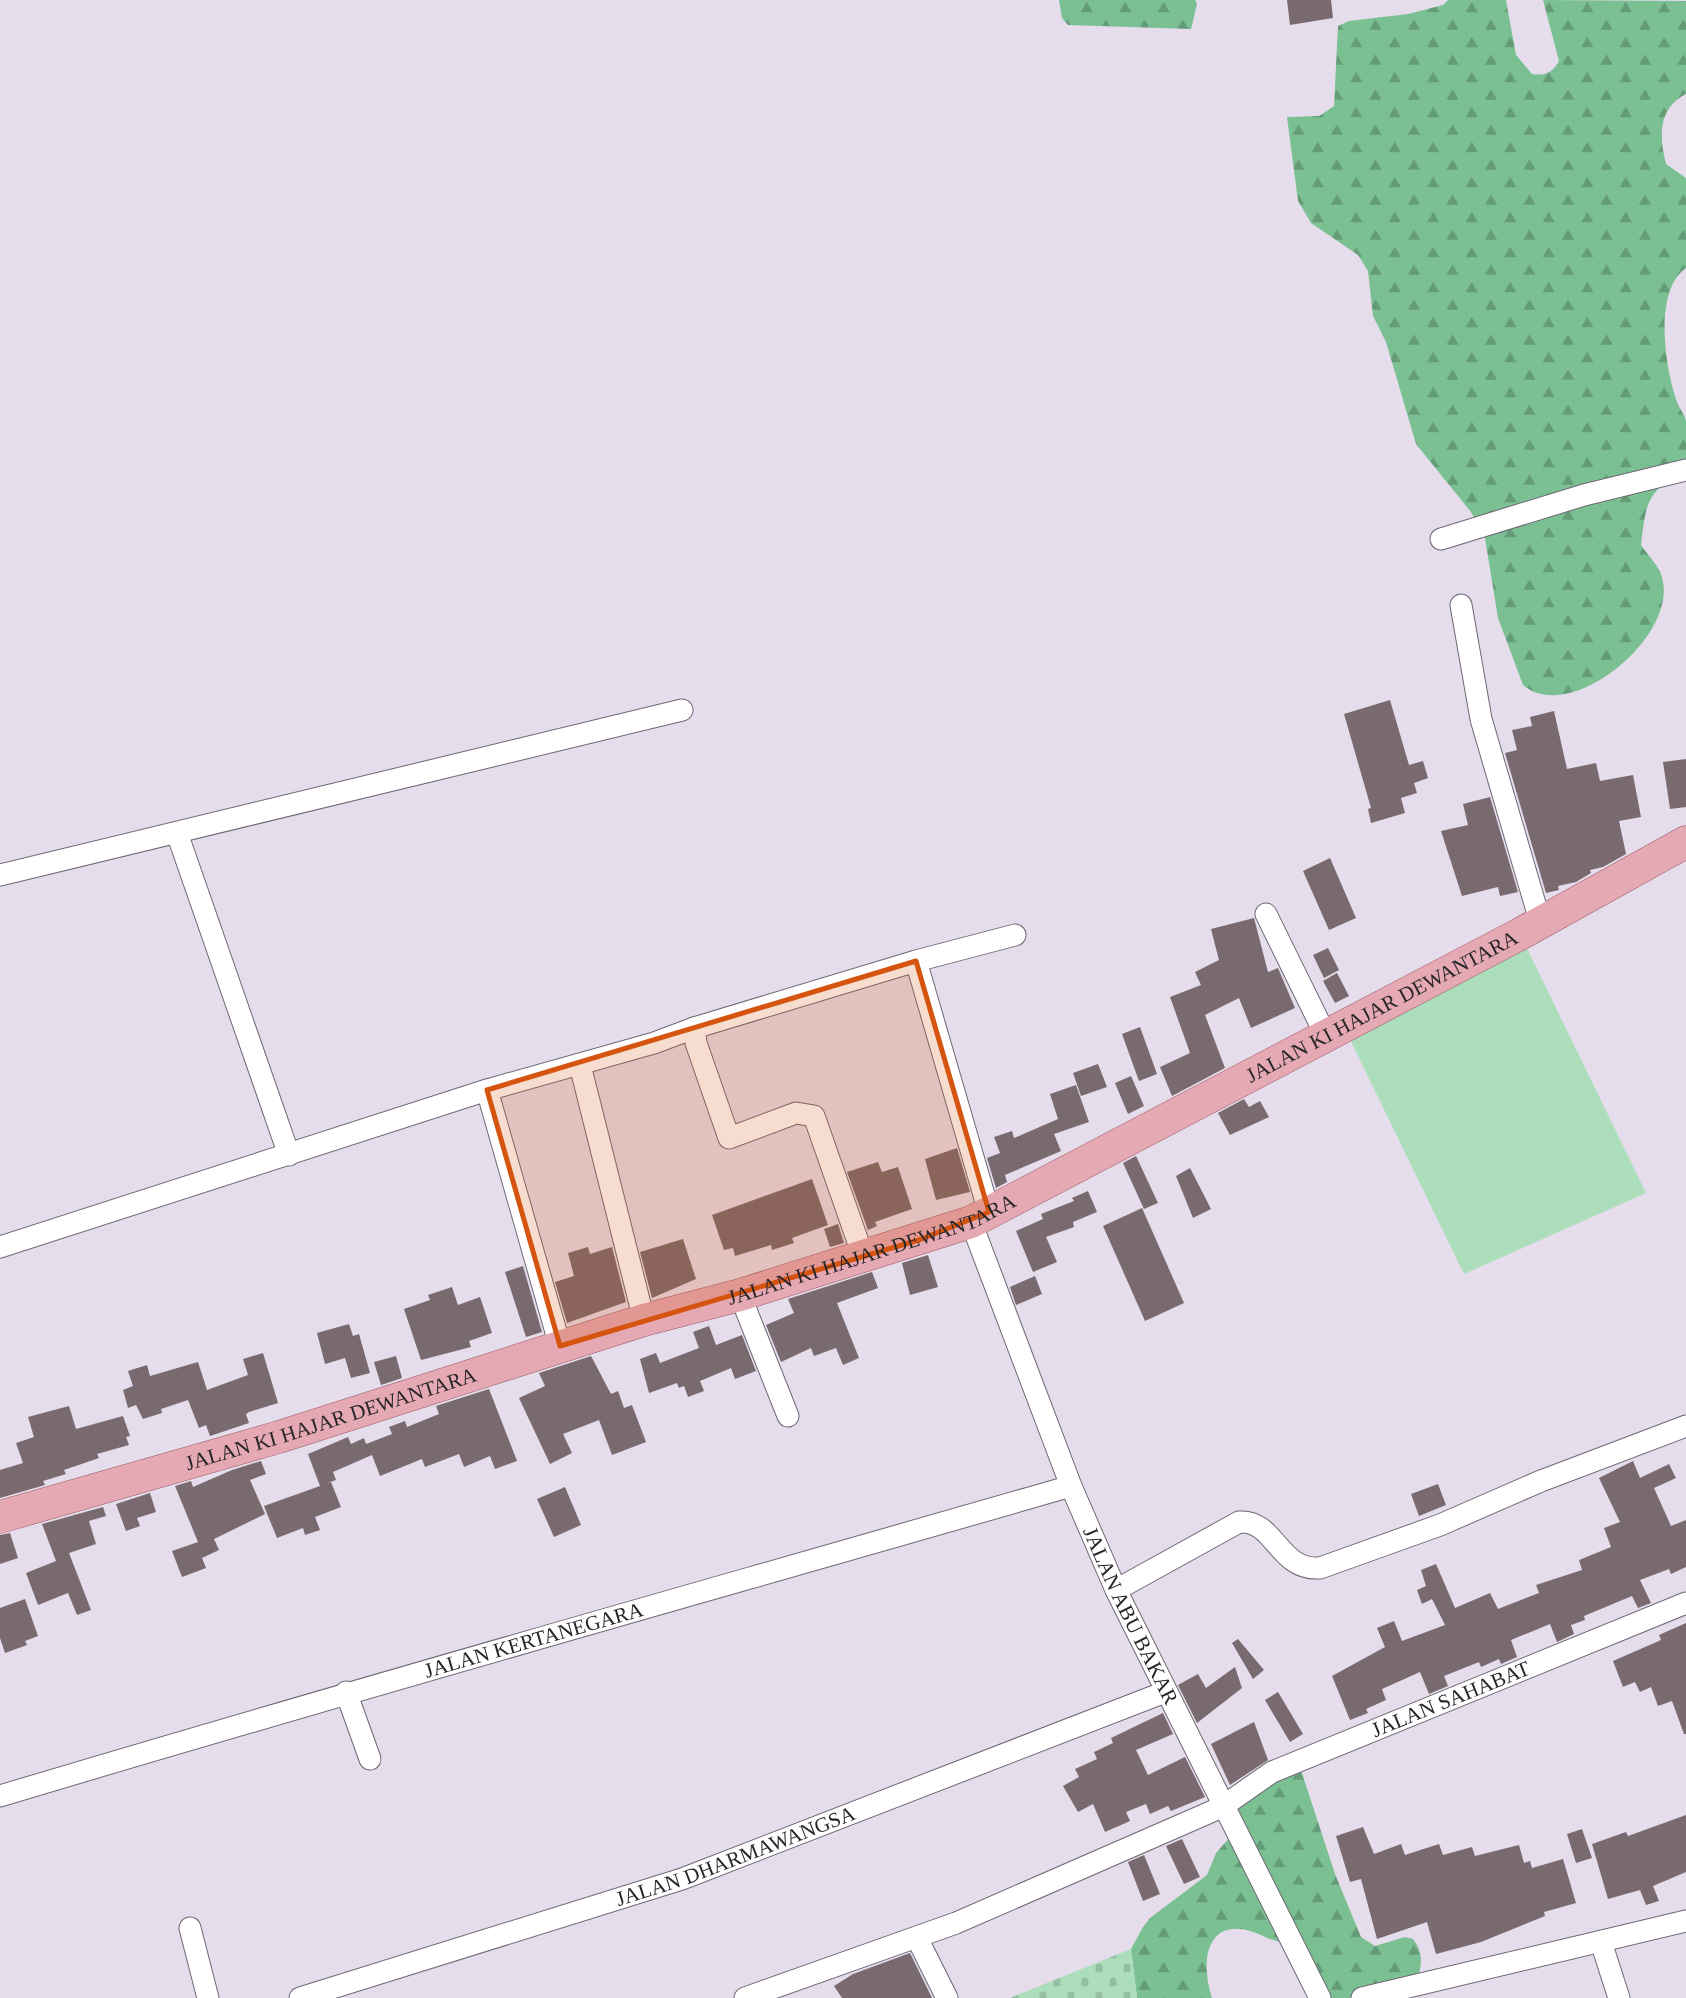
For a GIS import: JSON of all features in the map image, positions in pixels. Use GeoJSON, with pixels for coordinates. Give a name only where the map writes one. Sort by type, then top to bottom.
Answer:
{"type":"FeatureCollection","features":[{"type":"Feature","properties":{"kind":"main road","name":"JALAN KI HAJAR DEWANTARA"},"geometry":{"type":"LineString","coordinates":[[0,1517],[279,1437],[560,1346],[643,1320],[740,1295],[980,1217],[1686,842]]}},
{"type":"Feature","properties":{"kind":"street"},"geometry":{"type":"LineString","coordinates":[[1441,539],[1584,495],[1686,470]]}},
{"type":"Feature","properties":{"kind":"street"},"geometry":{"type":"LineString","coordinates":[[1461,605],[1481,719],[1540,921]]}},
{"type":"Feature","properties":{"kind":"street"},"geometry":{"type":"LineString","coordinates":[[0,875],[682,710]]}},
{"type":"Feature","properties":{"kind":"street"},"geometry":{"type":"LineString","coordinates":[[177,834],[289,1155]]}},
{"type":"Feature","properties":{"kind":"street"},"geometry":{"type":"LineString","coordinates":[[1266,914],[1325,1034]]}},
{"type":"Feature","properties":{"kind":"street"},"geometry":{"type":"LineString","coordinates":[[0,1247],[487,1090],[580,1065],[916,961],[1015,935]]}},
{"type":"Feature","properties":{"kind":"street","name":"JALAN ABU BAKAR"},"geometry":{"type":"LineString","coordinates":[[916,961],[980,1217],[1071,1486],[1116,1590],[1165,1692],[1320,1998]]}},
{"type":"Feature","properties":{"kind":"street"},"geometry":{"type":"LineString","coordinates":[[694,1028],[696,1043],[729,1138],[796,1112],[814,1116],[863,1256]]}},
{"type":"Feature","properties":{"kind":"street"},"geometry":{"type":"LineString","coordinates":[[580,1065],[643,1320]]}},
{"type":"Feature","properties":{"kind":"street"},"geometry":{"type":"LineString","coordinates":[[487,1090],[560,1346]]}},
{"type":"Feature","properties":{"kind":"street"},"geometry":{"type":"LineString","coordinates":[[740,1295],[788,1416]]}},
{"type":"Feature","properties":{"kind":"street"},"geometry":{"type":"LineString","coordinates":[[1116,1590],[1238,1522],[1250,1521],[1259,1526],[1292,1562],[1304,1569],[1320,1568],[1440,1525],[1541,1481],[1686,1426]]}},
{"type":"Feature","properties":{"kind":"street","name":"JALAN KERTANEGARA"},"geometry":{"type":"LineString","coordinates":[[0,1796],[346,1692],[472,1659],[1071,1486]]}},
{"type":"Feature","properties":{"kind":"street","name":"JALAN SAHABAT"},"geometry":{"type":"LineString","coordinates":[[745,1998],[917,1937],[1223,1807],[1272,1772],[1686,1602]]}},
{"type":"Feature","properties":{"kind":"street"},"geometry":{"type":"LineString","coordinates":[[346,1692],[370,1759]]}},
{"type":"Feature","properties":{"kind":"street","name":"JALAN DHARMAWANGSA"},"geometry":{"type":"LineString","coordinates":[[300,1998],[682,1879],[1165,1692]]}},
{"type":"Feature","properties":{"kind":"street"},"geometry":{"type":"LineString","coordinates":[[1362,1998],[1686,1921]]}},
{"type":"Feature","properties":{"kind":"street"},"geometry":{"type":"LineString","coordinates":[[190,1928],[208,1998]]}},
{"type":"Feature","properties":{"kind":"street"},"geometry":{"type":"LineString","coordinates":[[917,1937],[947,1998]]}},
{"type":"Feature","properties":{"kind":"street"},"geometry":{"type":"LineString","coordinates":[[1601,1942],[1619,1998]]}},
{"type":"Feature","properties":{"kind":"highlighted area"},"geometry":{"type":"Polygon","coordinates":[[[916,961],[989,1212],[919,1240],[560,1346],[487,1090],[916,961]]]}},
{"type":"Feature","properties":{"kind":"green space"},"geometry":{"type":"Polygon","coordinates":[[[1059,0],[1195,0],[1197,4],[1191,29],[1068,25],[1062,18],[1059,0]]]}},
{"type":"Feature","properties":{"kind":"green space"},"geometry":{"type":"Polygon","coordinates":[[[1448,0],[1506,0],[1516,55],[1532,74],[1537,75],[1548,73],[1559,61],[1543,0],[1686,1],[1686,94],[1670,107],[1666,115],[1662,144],[1666,164],[1686,178],[1686,268],[1676,279],[1669,294],[1665,331],[1669,370],[1677,402],[1686,421],[1686,470],[1656,492],[1645,518],[1641,545],[1660,572],[1664,596],[1656,620],[1641,645],[1619,666],[1594,683],[1568,693],[1544,695],[1523,685],[1498,618],[1485,538],[1471,512],[1416,444],[1386,342],[1373,316],[1368,271],[1358,255],[1311,223],[1298,201],[1287,117],[1319,116],[1334,106],[1338,26],[1349,21],[1408,14],[1443,5],[1448,0]]]}},
{"type":"Feature","properties":{"kind":"green space"},"geometry":{"type":"Polygon","coordinates":[[[1520,934],[1646,1193],[1464,1274],[1343,1025],[1520,934]]]}},
{"type":"Feature","properties":{"kind":"green space"},"geometry":{"type":"Polygon","coordinates":[[[1298,1761],[1335,1874],[1361,1937],[1375,1946],[1405,1937],[1413,1939],[1421,1958],[1418,1979],[1362,1998],[1320,1998],[1283,1944],[1249,1931],[1234,1929],[1222,1932],[1209,1951],[1208,1981],[1212,1998],[1137,1998],[1131,1949],[1150,1918],[1207,1875],[1216,1853],[1230,1837],[1222,1807],[1298,1761]]]}},
{"type":"Feature","properties":{"kind":"green space"},"geometry":{"type":"Polygon","coordinates":[[[1131,1949],[1137,1998],[1010,1998],[1131,1949]]]}},
{"type":"Feature","properties":{"kind":"building"},"geometry":{"type":"Polygon","coordinates":[[[1287,0],[1331,0],[1333,18],[1290,25],[1287,0]]]}},
{"type":"Feature","properties":{"kind":"building"},"geometry":{"type":"Polygon","coordinates":[[[1390,700],[1409,765],[1423,761],[1428,778],[1414,783],[1417,793],[1401,798],[1405,813],[1371,823],[1368,809],[1371,808],[1344,714],[1390,700]]]}},
{"type":"Feature","properties":{"kind":"building"},"geometry":{"type":"Polygon","coordinates":[[[1554,711],[1567,769],[1596,763],[1600,781],[1633,775],[1641,817],[1619,821],[1626,854],[1603,867],[1590,870],[1591,873],[1576,882],[1558,886],[1559,890],[1546,893],[1505,753],[1517,750],[1512,730],[1532,726],[1530,717],[1554,711]]]}},
{"type":"Feature","properties":{"kind":"building"},"geometry":{"type":"Polygon","coordinates":[[[1686,759],[1686,807],[1670,809],[1663,762],[1686,759]]]}},
{"type":"Feature","properties":{"kind":"building"},"geometry":{"type":"Polygon","coordinates":[[[1490,797],[1518,892],[1500,896],[1498,887],[1462,896],[1441,831],[1468,825],[1463,804],[1490,797]]]}},
{"type":"Feature","properties":{"kind":"building"},"geometry":{"type":"Polygon","coordinates":[[[1330,858],[1356,918],[1329,930],[1303,871],[1330,858]]]}},
{"type":"Feature","properties":{"kind":"building"},"geometry":{"type":"Polygon","coordinates":[[[1254,918],[1268,972],[1278,968],[1295,1008],[1251,1028],[1239,998],[1205,1015],[1225,1068],[1172,1096],[1160,1067],[1190,1053],[1170,997],[1201,985],[1195,972],[1219,960],[1211,929],[1254,918]]]}},
{"type":"Feature","properties":{"kind":"building"},"geometry":{"type":"Polygon","coordinates":[[[1328,948],[1339,970],[1324,978],[1313,955],[1328,948]]]}},
{"type":"Feature","properties":{"kind":"building"},"geometry":{"type":"Polygon","coordinates":[[[1337,973],[1349,996],[1335,1003],[1323,981],[1337,973]]]}},
{"type":"Feature","properties":{"kind":"building"},"geometry":{"type":"Polygon","coordinates":[[[1140,1027],[1157,1074],[1139,1081],[1122,1034],[1140,1027]]]}},
{"type":"Feature","properties":{"kind":"building"},"geometry":{"type":"Polygon","coordinates":[[[1098,1064],[1107,1087],[1081,1096],[1073,1073],[1098,1064]]]}},
{"type":"Feature","properties":{"kind":"building"},"geometry":{"type":"Polygon","coordinates":[[[1131,1076],[1144,1106],[1128,1114],[1115,1083],[1131,1076]]]}},
{"type":"Feature","properties":{"kind":"building"},"geometry":{"type":"Polygon","coordinates":[[[1076,1085],[1089,1122],[1054,1134],[1061,1151],[1005,1175],[1007,1182],[996,1188],[987,1158],[1000,1153],[994,1137],[1012,1131],[1014,1138],[1058,1119],[1050,1094],[1076,1085]]]}},
{"type":"Feature","properties":{"kind":"building"},"geometry":{"type":"Polygon","coordinates":[[[1244,1099],[1249,1107],[1260,1101],[1269,1117],[1230,1135],[1218,1113],[1244,1099]]]}},
{"type":"Feature","properties":{"kind":"building"},"geometry":{"type":"Polygon","coordinates":[[[957,1148],[970,1192],[936,1200],[925,1159],[957,1148]]]}},
{"type":"Feature","properties":{"kind":"building"},"geometry":{"type":"Polygon","coordinates":[[[1136,1156],[1158,1203],[1144,1209],[1123,1163],[1136,1156]]]}},
{"type":"Feature","properties":{"kind":"building"},"geometry":{"type":"Polygon","coordinates":[[[878,1162],[882,1172],[898,1167],[912,1209],[875,1222],[877,1226],[868,1230],[847,1172],[878,1162]]]}},
{"type":"Feature","properties":{"kind":"building"},"geometry":{"type":"Polygon","coordinates":[[[1190,1168],[1211,1209],[1193,1218],[1176,1176],[1190,1168]]]}},
{"type":"Feature","properties":{"kind":"building"},"geometry":{"type":"Polygon","coordinates":[[[812,1179],[828,1225],[792,1238],[794,1243],[772,1250],[771,1245],[735,1256],[733,1248],[724,1250],[712,1215],[812,1179]]]}},
{"type":"Feature","properties":{"kind":"building"},"geometry":{"type":"Polygon","coordinates":[[[1088,1191],[1097,1212],[1073,1222],[1074,1227],[1046,1237],[1057,1262],[1033,1272],[1016,1231],[1043,1219],[1041,1214],[1074,1201],[1072,1198],[1088,1191]]]}},
{"type":"Feature","properties":{"kind":"building"},"geometry":{"type":"Polygon","coordinates":[[[1142,1208],[1184,1303],[1145,1321],[1103,1226],[1142,1208]]]}},
{"type":"Feature","properties":{"kind":"building"},"geometry":{"type":"Polygon","coordinates":[[[838,1224],[844,1243],[830,1247],[824,1229],[838,1224]]]}},
{"type":"Feature","properties":{"kind":"building"},"geometry":{"type":"Polygon","coordinates":[[[683,1239],[696,1279],[652,1298],[640,1252],[683,1239]]]}},
{"type":"Feature","properties":{"kind":"building"},"geometry":{"type":"Polygon","coordinates":[[[588,1247],[590,1254],[612,1247],[626,1302],[567,1323],[555,1282],[574,1276],[568,1253],[588,1247]]]}},
{"type":"Feature","properties":{"kind":"building"},"geometry":{"type":"Polygon","coordinates":[[[928,1255],[938,1287],[910,1295],[902,1263],[928,1255]]]}},
{"type":"Feature","properties":{"kind":"building"},"geometry":{"type":"Polygon","coordinates":[[[523,1266],[542,1332],[526,1337],[505,1272],[523,1266]]]}},
{"type":"Feature","properties":{"kind":"building"},"geometry":{"type":"Polygon","coordinates":[[[872,1272],[878,1288],[837,1303],[859,1358],[843,1365],[836,1348],[814,1356],[811,1348],[781,1362],[766,1325],[794,1313],[788,1299],[872,1272]]]}},
{"type":"Feature","properties":{"kind":"building"},"geometry":{"type":"Polygon","coordinates":[[[1035,1276],[1042,1294],[1016,1305],[1010,1287],[1035,1276]]]}},
{"type":"Feature","properties":{"kind":"building"},"geometry":{"type":"Polygon","coordinates":[[[452,1287],[458,1305],[480,1297],[492,1333],[469,1341],[471,1347],[421,1360],[404,1309],[430,1300],[428,1295],[452,1287]]]}},
{"type":"Feature","properties":{"kind":"building"},"geometry":{"type":"Polygon","coordinates":[[[349,1324],[353,1336],[359,1334],[370,1373],[351,1378],[345,1358],[325,1364],[317,1333],[349,1324]]]}},
{"type":"Feature","properties":{"kind":"building"},"geometry":{"type":"Polygon","coordinates":[[[709,1326],[716,1345],[742,1335],[756,1371],[735,1379],[731,1368],[700,1381],[704,1391],[688,1397],[684,1386],[679,1388],[677,1383],[649,1393],[640,1359],[656,1353],[660,1363],[699,1348],[693,1332],[709,1326]]]}},
{"type":"Feature","properties":{"kind":"building"},"geometry":{"type":"Polygon","coordinates":[[[263,1353],[278,1403],[246,1414],[249,1423],[210,1436],[206,1425],[199,1428],[188,1400],[161,1409],[162,1413],[143,1419],[136,1405],[128,1408],[123,1390],[133,1386],[128,1371],[147,1365],[150,1376],[198,1362],[207,1390],[248,1375],[243,1359],[263,1353]]]}},
{"type":"Feature","properties":{"kind":"building"},"geometry":{"type":"Polygon","coordinates":[[[396,1356],[402,1378],[381,1385],[374,1362],[396,1356]]]}},
{"type":"Feature","properties":{"kind":"building"},"geometry":{"type":"Polygon","coordinates":[[[591,1356],[611,1394],[618,1391],[624,1408],[632,1405],[646,1442],[612,1455],[599,1420],[563,1434],[572,1453],[550,1464],[519,1398],[545,1386],[539,1373],[591,1356]]]}},
{"type":"Feature","properties":{"kind":"building"},"geometry":{"type":"Polygon","coordinates":[[[489,1389],[517,1461],[495,1469],[490,1456],[464,1467],[459,1454],[425,1467],[422,1459],[380,1476],[372,1455],[333,1472],[336,1480],[324,1484],[331,1482],[341,1507],[315,1517],[320,1530],[305,1535],[303,1528],[277,1538],[264,1506],[320,1486],[308,1454],[348,1437],[351,1444],[364,1438],[366,1444],[392,1434],[389,1427],[405,1421],[407,1427],[439,1414],[436,1406],[489,1389]]]}},
{"type":"Feature","properties":{"kind":"building"},"geometry":{"type":"Polygon","coordinates":[[[69,1406],[76,1429],[123,1416],[130,1436],[126,1437],[129,1445],[97,1454],[99,1458],[64,1470],[66,1474],[43,1481],[45,1485],[0,1498],[0,1470],[23,1463],[16,1443],[34,1437],[28,1417],[69,1406]]]}},
{"type":"Feature","properties":{"kind":"building"},"geometry":{"type":"Polygon","coordinates":[[[261,1461],[266,1474],[250,1480],[265,1514],[214,1539],[219,1550],[202,1558],[206,1568],[182,1577],[172,1551],[198,1542],[175,1486],[191,1481],[193,1487],[261,1461]]]}},
{"type":"Feature","properties":{"kind":"building"},"geometry":{"type":"Polygon","coordinates":[[[1633,1461],[1640,1478],[1669,1464],[1676,1478],[1654,1488],[1671,1526],[1686,1520],[1686,1567],[1671,1574],[1669,1569],[1640,1580],[1651,1603],[1638,1608],[1632,1596],[1584,1616],[1585,1620],[1571,1625],[1574,1634],[1557,1642],[1550,1624],[1511,1640],[1517,1657],[1501,1664],[1499,1659],[1481,1667],[1479,1662],[1444,1676],[1448,1686],[1429,1694],[1420,1672],[1382,1689],[1386,1700],[1366,1709],[1368,1713],[1350,1720],[1332,1676],[1385,1647],[1377,1628],[1394,1621],[1402,1641],[1445,1625],[1432,1599],[1422,1604],[1417,1590],[1426,1586],[1421,1570],[1436,1564],[1455,1608],[1490,1593],[1498,1609],[1539,1593],[1536,1585],[1582,1570],[1579,1560],[1611,1547],[1604,1528],[1620,1522],[1599,1478],[1633,1461]]]}},
{"type":"Feature","properties":{"kind":"building"},"geometry":{"type":"Polygon","coordinates":[[[1438,1484],[1446,1505],[1419,1516],[1411,1494],[1438,1484]]]}},
{"type":"Feature","properties":{"kind":"building"},"geometry":{"type":"Polygon","coordinates":[[[565,1487],[581,1525],[554,1537],[537,1499],[565,1487]]]}},
{"type":"Feature","properties":{"kind":"building"},"geometry":{"type":"Polygon","coordinates":[[[150,1493],[156,1512],[137,1518],[140,1526],[126,1531],[116,1504],[150,1493]]]}},
{"type":"Feature","properties":{"kind":"building"},"geometry":{"type":"Polygon","coordinates":[[[103,1507],[106,1516],[89,1521],[96,1544],[69,1553],[91,1610],[77,1615],[68,1593],[38,1605],[26,1573],[56,1561],[42,1524],[103,1507]]]}},
{"type":"Feature","properties":{"kind":"building"},"geometry":{"type":"Polygon","coordinates":[[[10,1533],[18,1558],[0,1564],[0,1535],[10,1533]]]}},
{"type":"Feature","properties":{"kind":"building"},"geometry":{"type":"Polygon","coordinates":[[[25,1599],[38,1636],[25,1641],[27,1645],[5,1653],[0,1638],[0,1608],[25,1599]]]}},
{"type":"Feature","properties":{"kind":"building"},"geometry":{"type":"Polygon","coordinates":[[[1686,1623],[1684,1734],[1672,1701],[1658,1706],[1651,1687],[1640,1692],[1635,1682],[1623,1687],[1613,1661],[1661,1640],[1659,1635],[1686,1623]]]}},
{"type":"Feature","properties":{"kind":"building"},"geometry":{"type":"Polygon","coordinates":[[[1238,1639],[1264,1670],[1253,1679],[1232,1643],[1238,1639]]]}},
{"type":"Feature","properties":{"kind":"building"},"geometry":{"type":"Polygon","coordinates":[[[1235,1667],[1242,1688],[1197,1723],[1178,1685],[1198,1674],[1206,1688],[1235,1667]]]}},
{"type":"Feature","properties":{"kind":"building"},"geometry":{"type":"Polygon","coordinates":[[[1278,1692],[1303,1734],[1290,1742],[1265,1700],[1278,1692]]]}},
{"type":"Feature","properties":{"kind":"building"},"geometry":{"type":"Polygon","coordinates":[[[1163,1713],[1173,1734],[1136,1750],[1148,1775],[1185,1757],[1205,1797],[1171,1811],[1168,1806],[1150,1814],[1146,1804],[1126,1812],[1130,1821],[1105,1832],[1093,1804],[1078,1812],[1063,1786],[1079,1777],[1075,1769],[1097,1759],[1094,1752],[1113,1743],[1111,1738],[1163,1713]]]}},
{"type":"Feature","properties":{"kind":"building"},"geometry":{"type":"Polygon","coordinates":[[[1254,1722],[1268,1760],[1230,1785],[1211,1744],[1254,1722]]]}},
{"type":"Feature","properties":{"kind":"building"},"geometry":{"type":"Polygon","coordinates":[[[1686,1815],[1686,1872],[1653,1886],[1659,1901],[1646,1905],[1640,1890],[1608,1899],[1592,1844],[1626,1832],[1628,1836],[1686,1815]]]}},
{"type":"Feature","properties":{"kind":"building"},"geometry":{"type":"Polygon","coordinates":[[[1363,1827],[1374,1854],[1401,1844],[1405,1855],[1439,1844],[1443,1855],[1472,1847],[1475,1856],[1519,1845],[1524,1863],[1530,1861],[1532,1868],[1563,1859],[1576,1903],[1544,1912],[1545,1916],[1481,1942],[1436,1954],[1427,1922],[1377,1939],[1361,1879],[1350,1882],[1336,1836],[1363,1827]]]}},
{"type":"Feature","properties":{"kind":"building"},"geometry":{"type":"Polygon","coordinates":[[[1582,1829],[1592,1858],[1576,1863],[1567,1834],[1582,1829]]]}},
{"type":"Feature","properties":{"kind":"building"},"geometry":{"type":"Polygon","coordinates":[[[1182,1839],[1200,1877],[1184,1884],[1166,1846],[1182,1839]]]}},
{"type":"Feature","properties":{"kind":"building"},"geometry":{"type":"Polygon","coordinates":[[[1144,1855],[1160,1894],[1143,1901],[1128,1862],[1144,1855]]]}},
{"type":"Feature","properties":{"kind":"building"},"geometry":{"type":"Polygon","coordinates":[[[910,1953],[932,1998],[842,1998],[834,1986],[853,1974],[910,1953]]]}}]}
